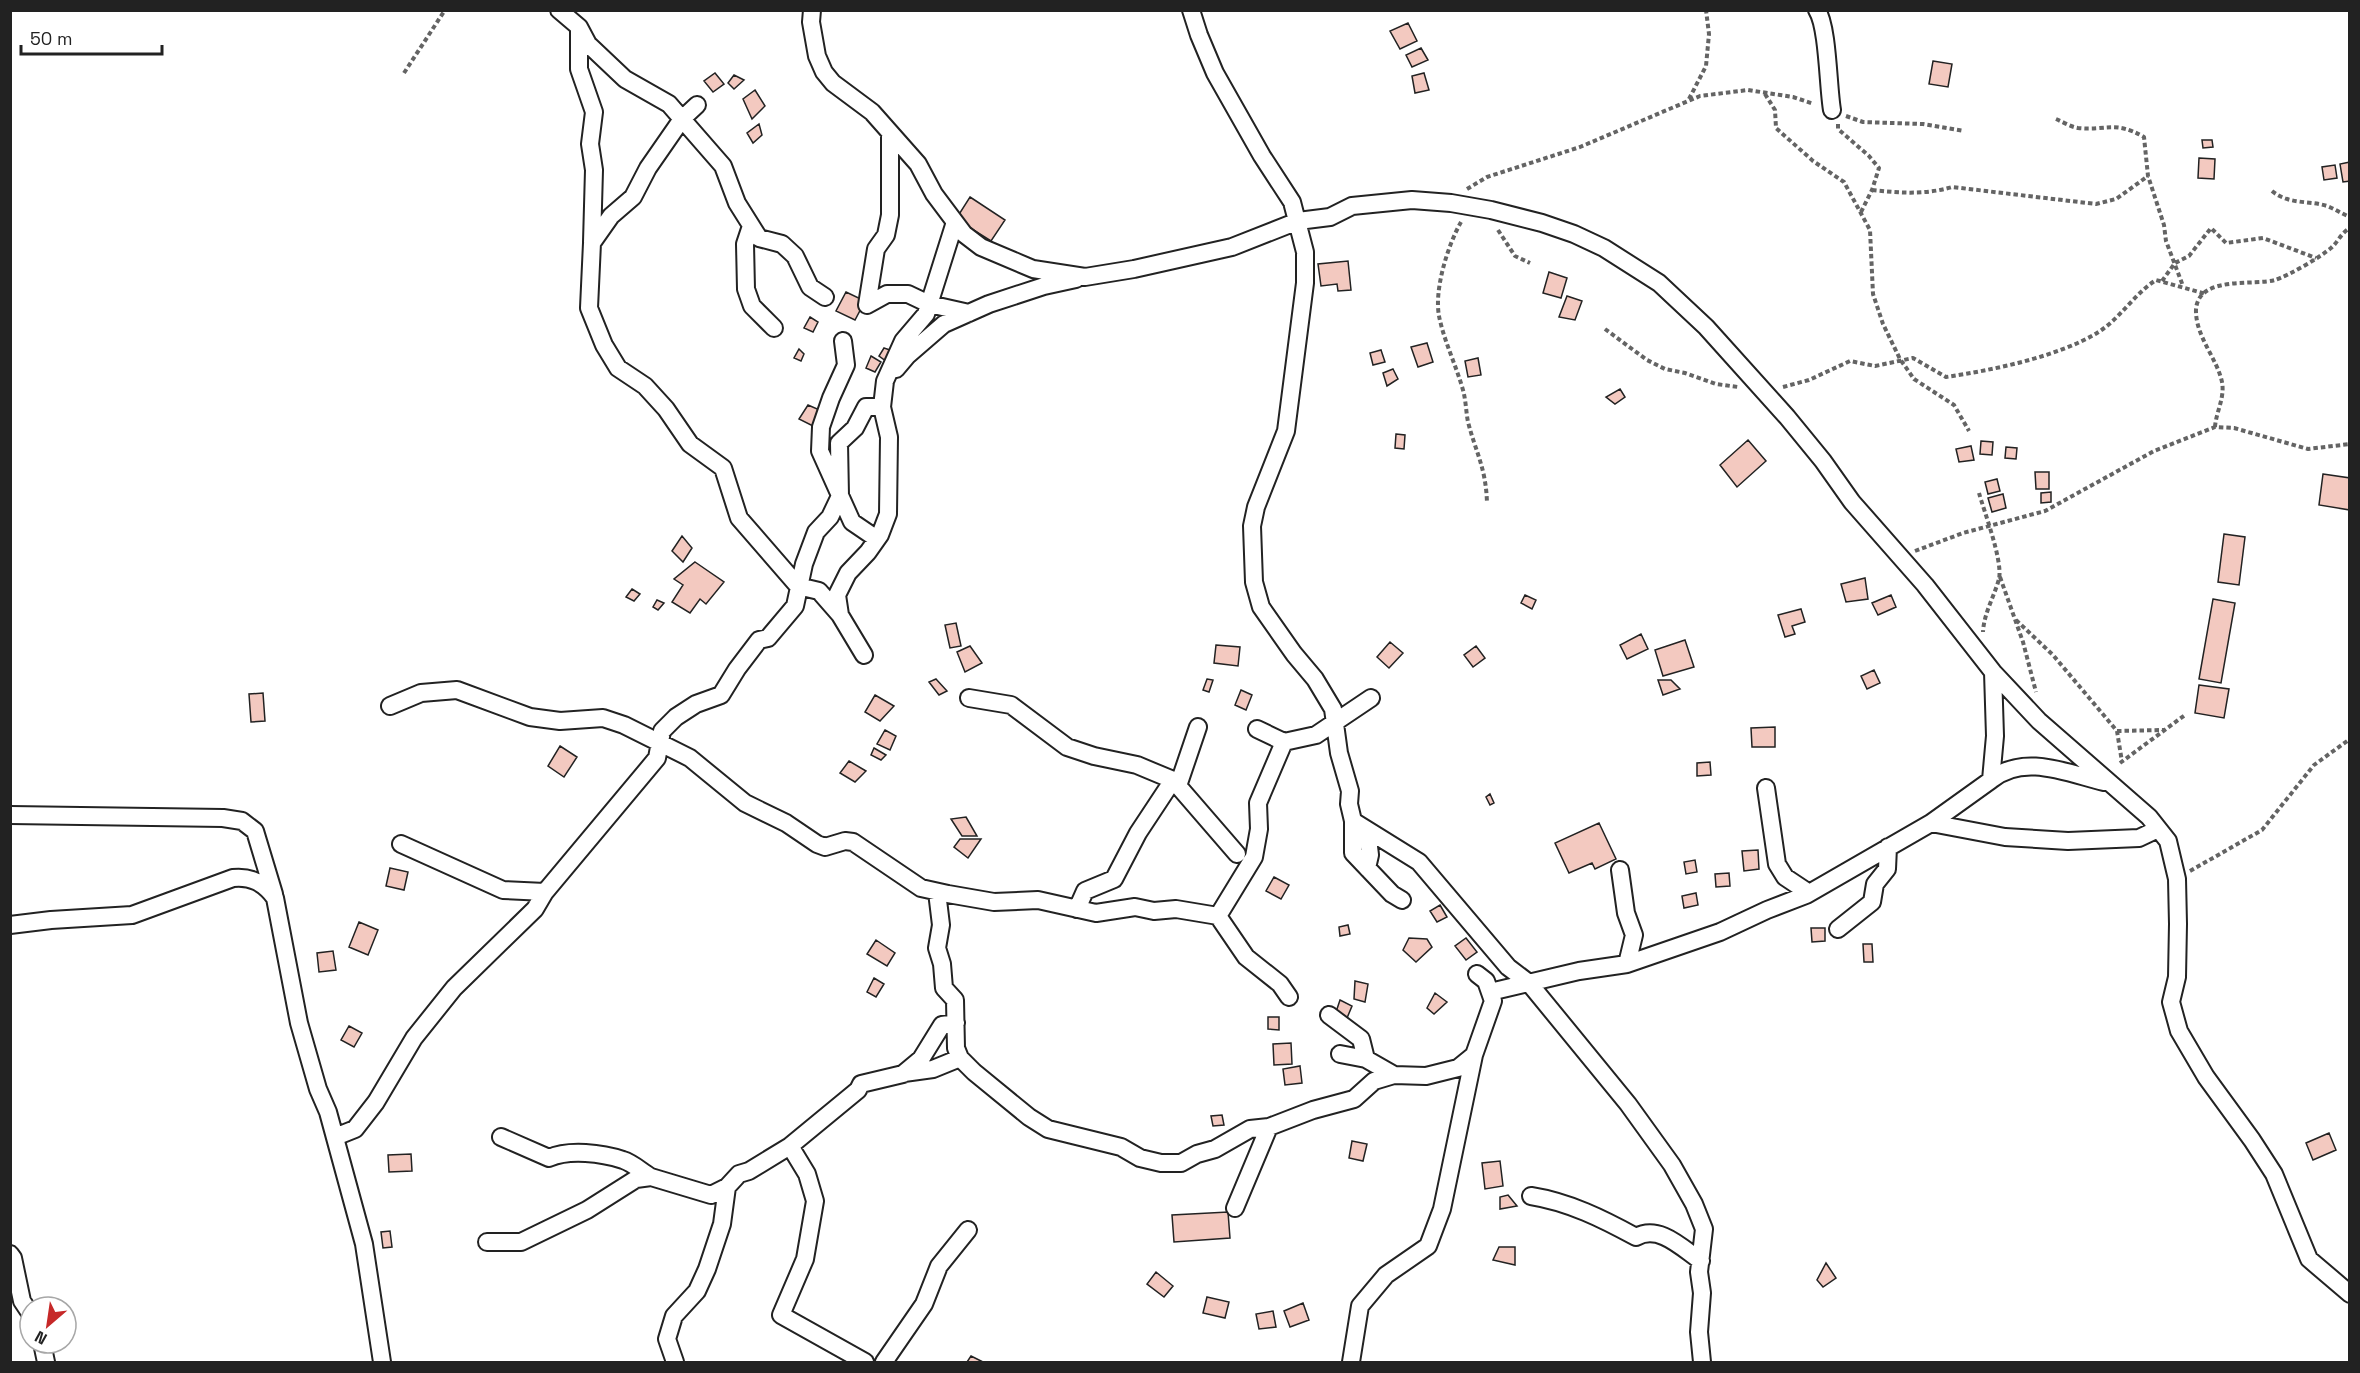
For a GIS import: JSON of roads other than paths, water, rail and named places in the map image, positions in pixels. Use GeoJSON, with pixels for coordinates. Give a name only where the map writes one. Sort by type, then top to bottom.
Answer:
{"type":"FeatureCollection","features":[{"type":"Feature","properties":{"kind":"street"},"geometry":{"type":"LineString","coordinates":[[559,10],[578,19],[588,44],[625,79],[669,104],[723,166],[738,203],[759,238],[782,244],[795,256],[810,287],[825,297]]}},
{"type":"Feature","properties":{"kind":"street"},"geometry":{"type":"LineString","coordinates":[[812,10],[811,22],[817,56],[824,72],[833,83],[873,112],[918,164],[933,194],[964,234],[981,247],[1033,269],[1085,277]]}},
{"type":"Feature","properties":{"kind":"street"},"geometry":{"type":"LineString","coordinates":[[1191,10],[1215,73],[1262,156],[1292,202],[1305,252],[1305,283],[1300,309],[1299,343],[1286,431],[1256,507],[1252,526],[1254,541],[1251,555],[1254,582],[1260,607],[1293,654],[1315,679],[1333,709],[1339,753],[1350,791],[1349,804],[1360,825],[1370,855],[1367,868],[1392,894],[1402,900]]}},
{"type":"Feature","properties":{"kind":"street"},"geometry":{"type":"LineString","coordinates":[[1817,10],[1826,46],[1827,83],[1835,112]]}},
{"type":"Feature","properties":{"kind":"street"},"geometry":{"type":"LineString","coordinates":[[578,19],[579,69],[594,112],[590,144],[594,170],[590,308],[604,345],[618,368],[645,387],[666,409],[690,444],[723,468],[739,518],[798,586],[819,591],[840,615],[864,656]]}},
{"type":"Feature","properties":{"kind":"street"},"geometry":{"type":"LineString","coordinates":[[592,243],[610,216],[633,197],[648,168],[682,119],[697,105]]}},
{"type":"Feature","properties":{"kind":"street"},"geometry":{"type":"LineString","coordinates":[[890,133],[890,215],[886,235],[876,249],[867,305],[887,294],[908,294],[929,304],[969,313]]}},
{"type":"Feature","properties":{"kind":"street"},"geometry":{"type":"LineString","coordinates":[[885,381],[907,356],[944,324],[989,304],[1044,286],[1182,260],[1232,247],[1298,221],[1330,217],[1352,207],[1376,203],[1412,200],[1443,202],[1491,210],[1574,234],[1629,262],[1684,304],[1764,392],[1823,461],[1852,502],[1900,555],[1993,672],[2039,722],[2149,817],[2168,841],[2176,879],[2177,966],[2171,1002],[2179,1031],[2211,1085],[2247,1132],[2274,1174],[2309,1259],[2349,1294]]}},
{"type":"Feature","properties":{"kind":"street"},"geometry":{"type":"LineString","coordinates":[[840,615],[837,595],[848,573],[877,539],[888,514],[889,437],[882,407],[885,381],[903,341],[926,314],[955,222]]}},
{"type":"Feature","properties":{"kind":"street"},"geometry":{"type":"LineString","coordinates":[[752,226],[745,244],[746,290],[752,306],[774,328]]}},
{"type":"Feature","properties":{"kind":"street"},"geometry":{"type":"LineString","coordinates":[[843,341],[846,365],[821,427],[820,451],[852,522],[877,539]]}},
{"type":"Feature","properties":{"kind":"street"},"geometry":{"type":"LineString","coordinates":[[335,1137],[356,1129],[376,1102],[414,1038],[447,996],[535,909],[544,892],[657,758],[662,731],[676,717],[696,704],[721,695],[759,640],[768,638],[795,606],[798,586],[816,532],[830,517],[840,496],[839,443],[855,428],[866,407],[882,407]]}},
{"type":"Feature","properties":{"kind":"street"},"geometry":{"type":"LineString","coordinates":[[1991,780],[1995,726],[1993,672]]}},
{"type":"Feature","properties":{"kind":"street"},"geometry":{"type":"LineString","coordinates":[[390,706],[421,693],[457,690],[530,717],[560,721],[603,718],[624,725],[690,758],[745,803],[786,823],[818,844],[825,847],[845,841],[853,842],[921,888],[994,902],[1038,900],[1096,913],[1135,907],[1154,911],[1176,909],[1218,916],[1246,957],[1280,984],[1289,997]]}},
{"type":"Feature","properties":{"kind":"street"},"geometry":{"type":"LineString","coordinates":[[969,698],[1011,705],[1067,747],[1094,756],[1137,765],[1175,783],[1238,854]]}},
{"type":"Feature","properties":{"kind":"street"},"geometry":{"type":"LineString","coordinates":[[1257,729],[1284,742],[1316,735],[1371,698]]}},
{"type":"Feature","properties":{"kind":"street"},"geometry":{"type":"LineString","coordinates":[[1077,909],[1085,891],[1114,879],[1138,833],[1175,783],[1198,727]]}},
{"type":"Feature","properties":{"kind":"street"},"geometry":{"type":"LineString","coordinates":[[1218,916],[1254,857],[1259,829],[1258,803],[1284,742]]}},
{"type":"Feature","properties":{"kind":"street"},"geometry":{"type":"LineString","coordinates":[[1490,992],[1579,970],[1627,964],[1698,940],[1809,893],[1930,822],[2001,772],[2024,765],[2104,779]]}},
{"type":"Feature","properties":{"kind":"street"},"geometry":{"type":"LineString","coordinates":[[1766,788],[1777,864],[1785,878],[1809,893]]}},
{"type":"Feature","properties":{"kind":"street"},"geometry":{"type":"LineString","coordinates":[[10,815],[211,817],[242,821],[255,831],[275,898],[299,1023],[318,1089],[328,1112],[364,1244],[382,1362]]}},
{"type":"Feature","properties":{"kind":"street"},"geometry":{"type":"LineString","coordinates":[[1930,822],[2005,837],[2067,841],[2139,837],[2158,829]]}},
{"type":"Feature","properties":{"kind":"street"},"geometry":{"type":"LineString","coordinates":[[1360,825],[1419,862],[1508,967],[1528,983],[1628,1104],[1672,1165],[1694,1204],[1704,1230],[1699,1272],[1702,1293],[1699,1332],[1702,1362]]}},
{"type":"Feature","properties":{"kind":"street"},"geometry":{"type":"LineString","coordinates":[[401,844],[503,890],[544,892]]}},
{"type":"Feature","properties":{"kind":"street"},"geometry":{"type":"LineString","coordinates":[[1838,929],[1872,902],[1875,884],[1887,869],[1888,847]]}},
{"type":"Feature","properties":{"kind":"street"},"geometry":{"type":"LineString","coordinates":[[1620,870],[1626,913],[1635,935],[1627,964]]}},
{"type":"Feature","properties":{"kind":"street"},"geometry":{"type":"LineString","coordinates":[[10,925],[132,915],[233,878],[244,877],[259,882],[275,898]]}},
{"type":"Feature","properties":{"kind":"street"},"geometry":{"type":"LineString","coordinates":[[937,892],[941,925],[937,948],[942,964],[944,988],[955,1000],[956,1048],[960,1058],[1029,1118],[1048,1129],[1121,1147],[1140,1158],[1161,1163],[1181,1163],[1197,1154],[1215,1149],[1250,1129],[1269,1127],[1313,1110],[1354,1099],[1374,1081],[1394,1075],[1426,1076],[1458,1068],[1474,1055]]}},
{"type":"Feature","properties":{"kind":"street"},"geometry":{"type":"LineString","coordinates":[[1351,1362],[1360,1306],[1386,1275],[1428,1246],[1442,1209],[1474,1055],[1493,1001],[1486,981],[1477,974]]}},
{"type":"Feature","properties":{"kind":"street"},"geometry":{"type":"LineString","coordinates":[[1329,1015],[1361,1039],[1366,1059]]}},
{"type":"Feature","properties":{"kind":"street"},"geometry":{"type":"LineString","coordinates":[[903,1074],[921,1059],[942,1025],[956,1023]]}},
{"type":"Feature","properties":{"kind":"street"},"geometry":{"type":"LineString","coordinates":[[1340,1054],[1366,1059],[1394,1075]]}},
{"type":"Feature","properties":{"kind":"street"},"geometry":{"type":"LineString","coordinates":[[501,1137],[549,1158],[559,1153],[588,1154],[624,1160],[651,1177],[711,1195],[727,1187],[739,1174],[749,1171],[790,1146],[858,1090],[861,1084],[933,1069],[960,1058]]}},
{"type":"Feature","properties":{"kind":"street"},"geometry":{"type":"LineString","coordinates":[[1235,1208],[1269,1127]]}},
{"type":"Feature","properties":{"kind":"street"},"geometry":{"type":"LineString","coordinates":[[790,1146],[807,1174],[815,1201],[805,1259],[781,1315],[865,1362]]}},
{"type":"Feature","properties":{"kind":"street"},"geometry":{"type":"LineString","coordinates":[[487,1242],[521,1242],[587,1210],[636,1179],[651,1177]]}},
{"type":"Feature","properties":{"kind":"street"},"geometry":{"type":"LineString","coordinates":[[675,1362],[667,1339],[670,1328],[674,1316],[697,1291],[707,1269],[722,1224],[727,1187]]}},
{"type":"Feature","properties":{"kind":"street"},"geometry":{"type":"LineString","coordinates":[[1532,1196],[1553,1200],[1608,1221],[1636,1237],[1645,1232],[1664,1235],[1701,1261]]}},
{"type":"Feature","properties":{"kind":"street"},"geometry":{"type":"LineString","coordinates":[[884,1362],[924,1304],[939,1266],[968,1230]]}},
{"type":"Feature","properties":{"kind":"street"},"geometry":{"type":"LineString","coordinates":[[10,1254],[13,1258],[21,1295]]}}]}
